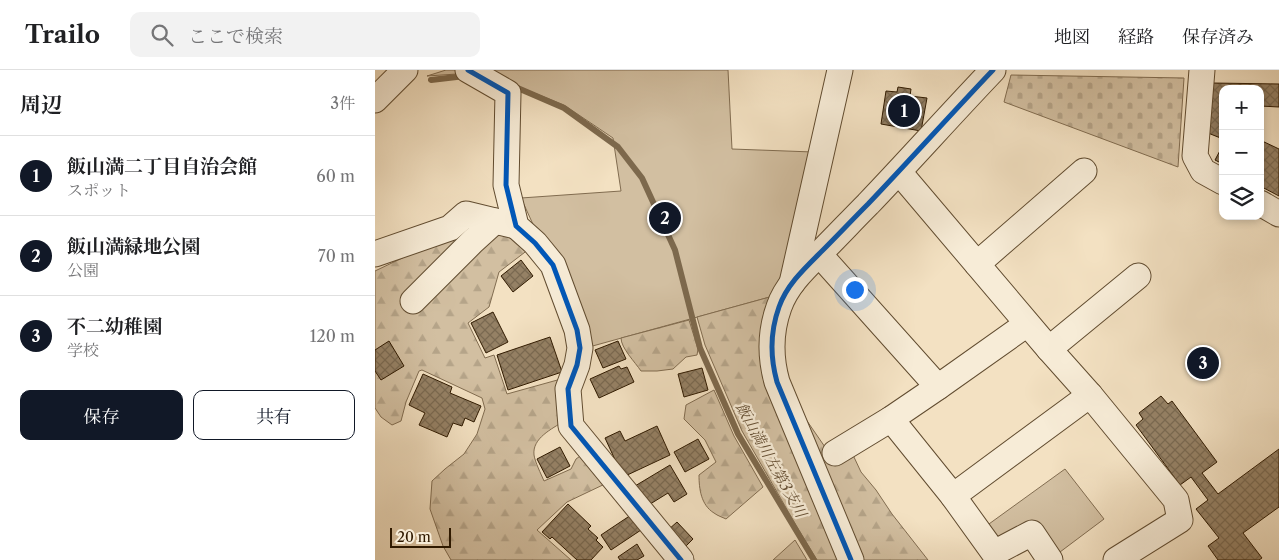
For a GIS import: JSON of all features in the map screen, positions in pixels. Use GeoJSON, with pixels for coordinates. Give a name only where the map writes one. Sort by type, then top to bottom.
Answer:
{"type":"FeatureCollection","features":[{"type":"Feature","properties":{"kind":"street"},"geometry":{"type":"LineString","coordinates":[[375,100],[405,70]]}},
{"type":"Feature","properties":{"kind":"street"},"geometry":{"type":"LineString","coordinates":[[467,70],[509,93],[505,223]]}},
{"type":"Feature","properties":{"kind":"street"},"geometry":{"type":"LineString","coordinates":[[792,283],[839,70]]}},
{"type":"Feature","properties":{"kind":"street"},"geometry":{"type":"LineString","coordinates":[[851,560],[777,382],[771,354],[773,331],[779,306],[792,283],[899,172],[993,70]]}},
{"type":"Feature","properties":{"kind":"street"},"geometry":{"type":"LineString","coordinates":[[1202,70],[1195,156],[1203,171],[1219,180]]}},
{"type":"Feature","properties":{"kind":"street"},"geometry":{"type":"LineString","coordinates":[[977,264],[1084,171]]}},
{"type":"Feature","properties":{"kind":"street"},"geometry":{"type":"LineString","coordinates":[[899,172],[1027,324],[1090,395],[1175,500],[1179,520],[1116,560]]}},
{"type":"Feature","properties":{"kind":"street"},"geometry":{"type":"LineString","coordinates":[[1264,205],[1279,214]]}},
{"type":"Feature","properties":{"kind":"street"},"geometry":{"type":"LineString","coordinates":[[375,254],[450,228],[466,214],[505,223],[535,243],[553,265],[577,330],[580,348],[577,365],[568,389],[571,426],[681,560]]}},
{"type":"Feature","properties":{"kind":"street"},"geometry":{"type":"LineString","coordinates":[[413,302],[466,248],[505,223]]}},
{"type":"Feature","properties":{"kind":"street"},"geometry":{"type":"LineString","coordinates":[[819,254],[938,387]]}},
{"type":"Feature","properties":{"kind":"street"},"geometry":{"type":"LineString","coordinates":[[1049,349],[1138,276]]}},
{"type":"Feature","properties":{"kind":"street"},"geometry":{"type":"LineString","coordinates":[[835,453],[891,419],[1027,324]]}},
{"type":"Feature","properties":{"kind":"street"},"geometry":{"type":"LineString","coordinates":[[953,496],[1090,395]]}},
{"type":"Feature","properties":{"kind":"street"},"geometry":{"type":"LineString","coordinates":[[891,419],[953,496],[994,553],[1032,533],[1050,560]]}},
{"type":"Feature","properties":{"kind":"green space"},"geometry":{"type":"Polygon","coordinates":[[[446,70],[728,70],[732,149],[813,152],[777,295],[589,347],[521,198],[621,191],[613,138],[564,105],[487,74],[427,76],[446,70]]]}},
{"type":"Feature","properties":{"kind":"green space"},"geometry":{"type":"Polygon","coordinates":[[[1011,75],[1184,78],[1178,167],[1004,102],[1011,75]]]}},
{"type":"Feature","properties":{"kind":"green space"},"geometry":{"type":"Polygon","coordinates":[[[466,219],[533,246],[499,272],[489,307],[468,323],[485,358],[494,355],[507,394],[561,379],[564,421],[539,439],[534,449],[534,455],[544,481],[571,469],[576,459],[583,454],[607,483],[567,502],[537,530],[571,560],[451,560],[443,546],[430,509],[432,481],[464,454],[477,434],[485,409],[482,398],[422,370],[419,371],[406,402],[401,421],[392,425],[381,417],[375,408],[375,271],[440,240],[466,219]]]}},
{"type":"Feature","properties":{"kind":"green space"},"geometry":{"type":"Polygon","coordinates":[[[777,295],[765,329],[843,560],[817,560],[797,527],[742,431],[705,345],[697,317],[777,295]]]}},
{"type":"Feature","properties":{"kind":"green space"},"geometry":{"type":"Polygon","coordinates":[[[689,320],[698,349],[697,355],[686,357],[673,369],[641,371],[622,342],[621,338],[689,320]]]}},
{"type":"Feature","properties":{"kind":"green space"},"geometry":{"type":"Polygon","coordinates":[[[714,390],[734,436],[763,487],[726,519],[717,515],[706,506],[700,491],[699,475],[716,462],[705,440],[684,419],[686,405],[714,390]]]}},
{"type":"Feature","properties":{"kind":"green space"},"geometry":{"type":"Polygon","coordinates":[[[805,418],[836,463],[853,455],[861,472],[928,560],[861,560],[805,418]]]}},
{"type":"Feature","properties":{"kind":"green space"},"geometry":{"type":"Polygon","coordinates":[[[1065,469],[1104,519],[1056,555],[1036,525],[995,544],[982,529],[1065,469]]]}},
{"type":"Feature","properties":{"kind":"green space"},"geometry":{"type":"Polygon","coordinates":[[[795,540],[807,560],[773,560],[795,540]]]}},
{"type":"Feature","properties":{"kind":"building"},"geometry":{"type":"Polygon","coordinates":[[[1211,83],[1279,84],[1279,107],[1264,106],[1264,85],[1219,85],[1219,137],[1208,133],[1211,83]]]}},
{"type":"Feature","properties":{"kind":"building"},"geometry":{"type":"Polygon","coordinates":[[[898,87],[911,89],[910,96],[927,98],[921,131],[881,124],[886,91],[897,92],[898,87]]]}},
{"type":"Feature","properties":{"kind":"building"},"geometry":{"type":"Polygon","coordinates":[[[1264,142],[1279,149],[1279,196],[1264,188],[1264,142]]]}},
{"type":"Feature","properties":{"kind":"building"},"geometry":{"type":"Polygon","coordinates":[[[1219,152],[1219,162],[1215,160],[1219,152]]]}},
{"type":"Feature","properties":{"kind":"building"},"geometry":{"type":"Polygon","coordinates":[[[521,260],[533,276],[513,292],[501,276],[521,260]]]}},
{"type":"Feature","properties":{"kind":"building"},"geometry":{"type":"Polygon","coordinates":[[[493,312],[508,342],[486,353],[471,323],[493,312]]]}},
{"type":"Feature","properties":{"kind":"building"},"geometry":{"type":"Polygon","coordinates":[[[550,337],[562,372],[508,390],[497,355],[550,337]]]}},
{"type":"Feature","properties":{"kind":"building"},"geometry":{"type":"Polygon","coordinates":[[[389,341],[404,366],[381,380],[375,371],[375,350],[389,341]]]}},
{"type":"Feature","properties":{"kind":"building"},"geometry":{"type":"Polygon","coordinates":[[[618,341],[626,359],[603,368],[595,350],[618,341]]]}},
{"type":"Feature","properties":{"kind":"building"},"geometry":{"type":"Polygon","coordinates":[[[619,366],[621,369],[627,367],[634,382],[599,398],[590,379],[619,366]]]}},
{"type":"Feature","properties":{"kind":"building"},"geometry":{"type":"Polygon","coordinates":[[[702,368],[708,390],[684,397],[678,374],[702,368]]]}},
{"type":"Feature","properties":{"kind":"building"},"geometry":{"type":"Polygon","coordinates":[[[423,374],[452,387],[450,393],[481,406],[474,422],[465,418],[462,426],[453,423],[447,437],[419,425],[425,413],[409,405],[423,374]]]}},
{"type":"Feature","properties":{"kind":"building"},"geometry":{"type":"Polygon","coordinates":[[[1161,396],[1168,404],[1172,401],[1217,462],[1202,473],[1218,494],[1279,449],[1279,507],[1243,533],[1262,558],[1259,560],[1218,560],[1208,546],[1219,538],[1196,509],[1208,500],[1191,477],[1180,485],[1136,425],[1143,419],[1139,413],[1161,396]]]}},
{"type":"Feature","properties":{"kind":"building"},"geometry":{"type":"Polygon","coordinates":[[[657,426],[670,455],[623,477],[605,438],[620,431],[625,441],[657,426]]]}},
{"type":"Feature","properties":{"kind":"building"},"geometry":{"type":"Polygon","coordinates":[[[698,439],[709,459],[685,472],[674,452],[698,439]]]}},
{"type":"Feature","properties":{"kind":"building"},"geometry":{"type":"Polygon","coordinates":[[[560,447],[570,466],[547,478],[537,459],[560,447]]]}},
{"type":"Feature","properties":{"kind":"building"},"geometry":{"type":"Polygon","coordinates":[[[670,465],[687,494],[674,502],[668,493],[647,506],[635,486],[670,465]]]}},
{"type":"Feature","properties":{"kind":"building"},"geometry":{"type":"Polygon","coordinates":[[[568,504],[591,526],[588,529],[598,538],[596,540],[603,547],[591,560],[577,560],[552,537],[550,539],[542,532],[568,504]]]}},
{"type":"Feature","properties":{"kind":"building"},"geometry":{"type":"Polygon","coordinates":[[[631,515],[641,530],[611,550],[601,535],[631,515]]]}},
{"type":"Feature","properties":{"kind":"building"},"geometry":{"type":"Polygon","coordinates":[[[677,522],[693,539],[684,548],[668,530],[677,522]]]}},
{"type":"Feature","properties":{"kind":"building"},"geometry":{"type":"Polygon","coordinates":[[[637,544],[644,556],[637,560],[620,560],[618,557],[637,544]]]}},
{"type":"Feature","properties":{"kind":"waterway","name":"飯山満川左第3支川"},"geometry":{"type":"LineString","coordinates":[[431,80],[465,76]]}},
{"type":"Feature","properties":{"kind":"waterway","name":"飯山満川左第3支川"},"geometry":{"type":"LineString","coordinates":[[513,86],[564,108],[618,147],[642,178],[675,250],[700,348],[738,434],[814,560]]}},
{"type":"Feature","properties":{"kind":"cycle path"},"geometry":{"type":"LineString","coordinates":[[468,70],[508,93],[506,185],[516,226],[535,243],[553,265],[577,330],[580,348],[577,365],[568,389],[571,426],[681,560]]}},
{"type":"Feature","properties":{"kind":"cycle path"},"geometry":{"type":"LineString","coordinates":[[851,560],[777,382],[772,344],[776,316],[782,299],[798,276],[993,70]]}},
{"type":"Feature","properties":{"kind":"place","name":"飯山満二丁目自治会館"},"geometry":{"type":"Point","coordinates":[904,111]}},
{"type":"Feature","properties":{"kind":"place","name":"飯山満緑地公園"},"geometry":{"type":"Point","coordinates":[665,218]}},
{"type":"Feature","properties":{"kind":"place","name":"不二幼稚園"},"geometry":{"type":"Point","coordinates":[1203,363]}}]}
